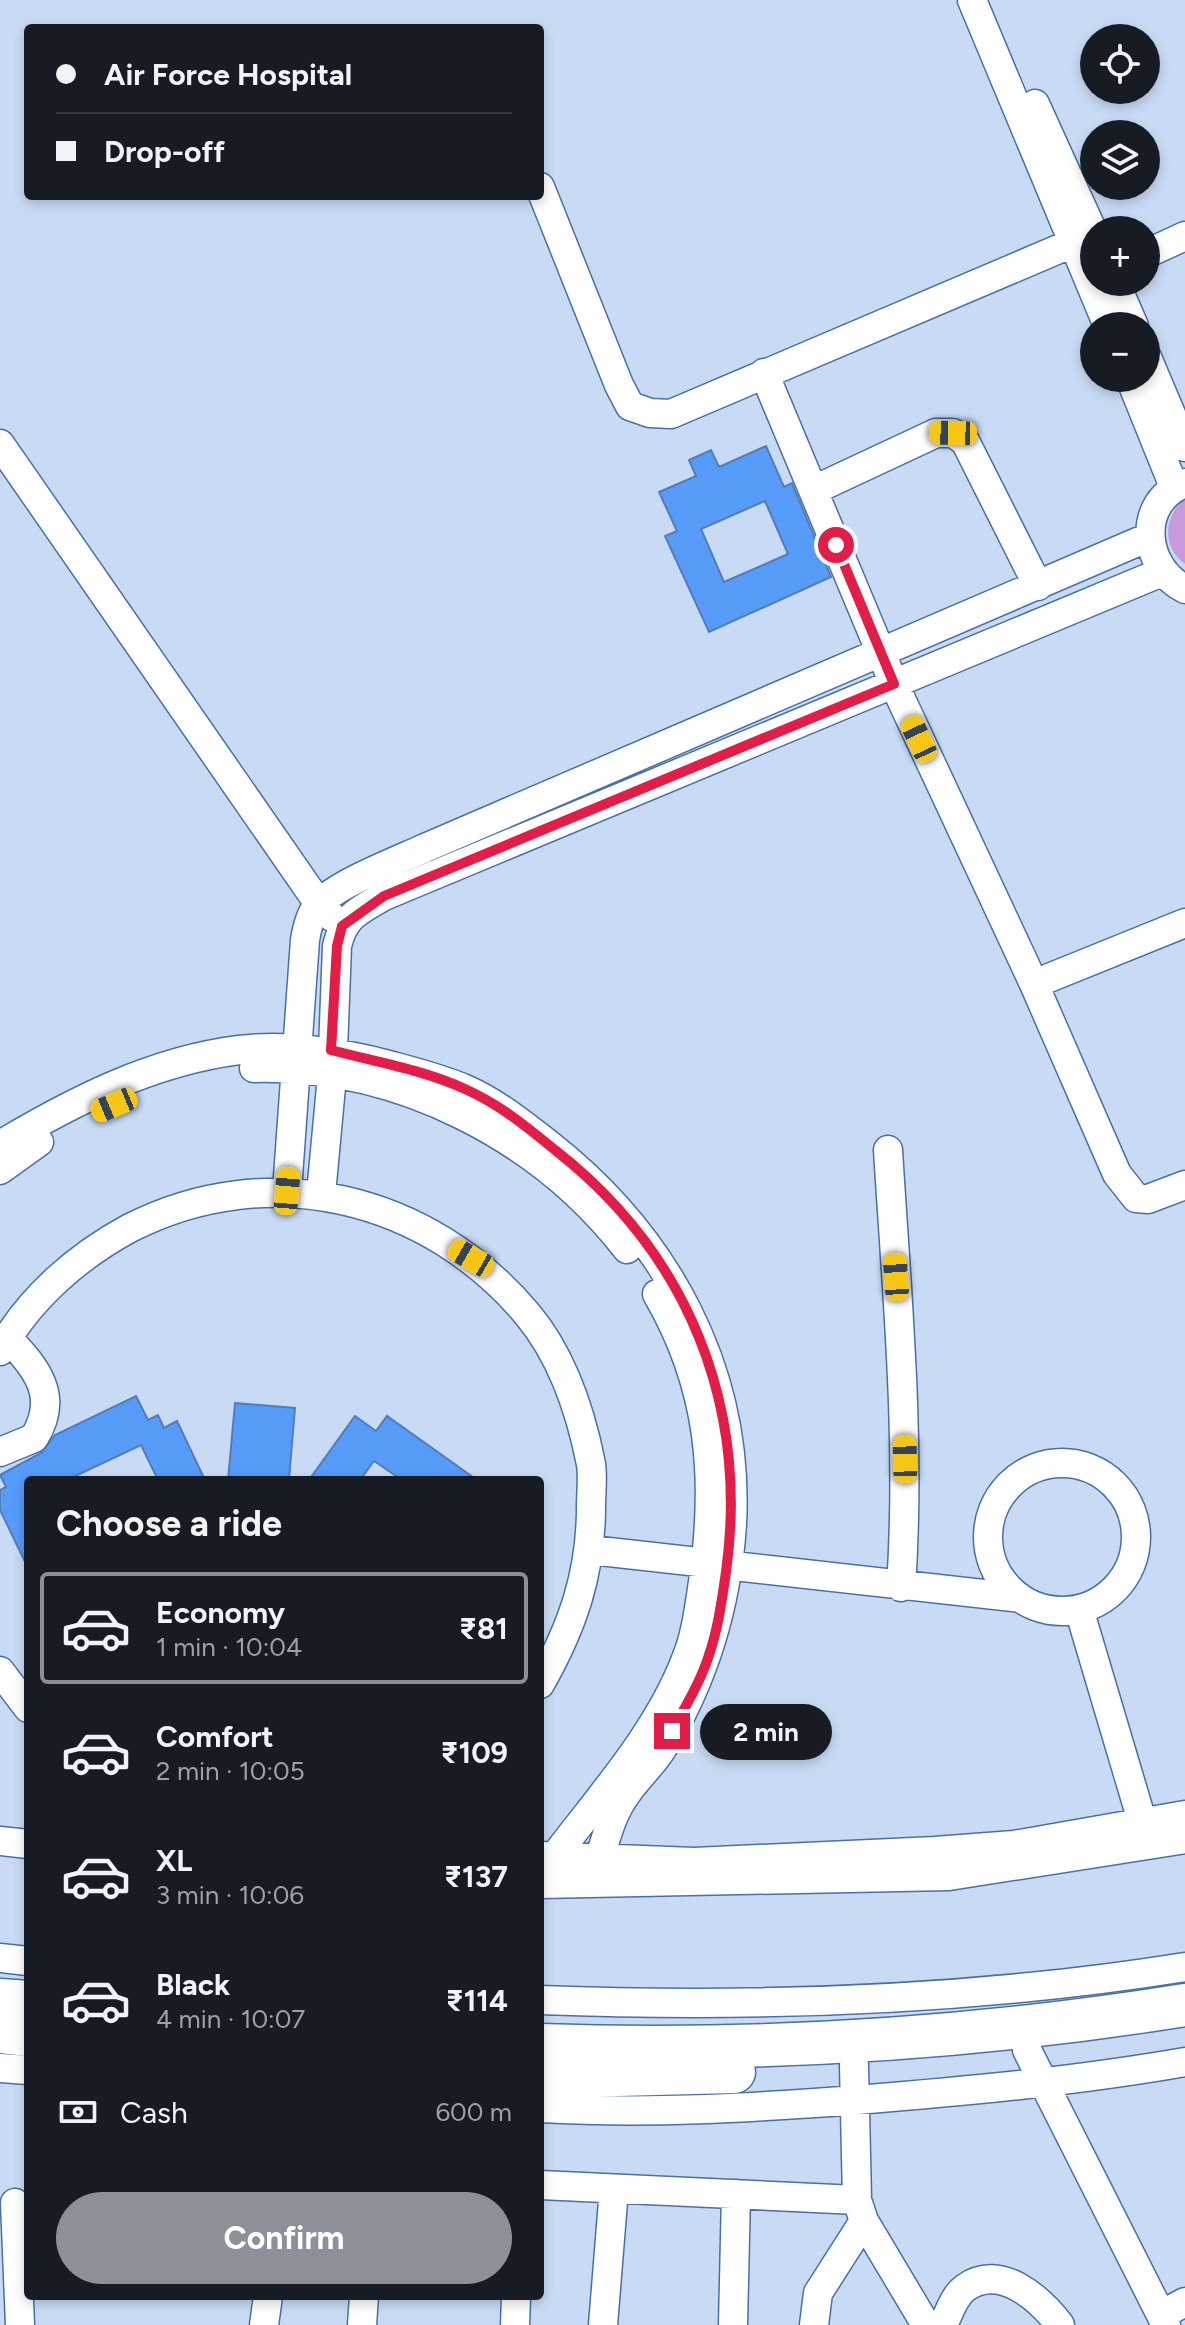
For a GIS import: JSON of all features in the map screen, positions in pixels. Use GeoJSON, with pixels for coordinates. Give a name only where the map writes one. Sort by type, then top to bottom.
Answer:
{"type":"FeatureCollection","features":[{"type":"Feature","properties":{"kind":"highway"},"geometry":{"type":"LineString","coordinates":[[0,2000],[24,2002]]}},
{"type":"Feature","properties":{"kind":"highway"},"geometry":{"type":"LineString","coordinates":[[544,2045],[741,2045],[882,2037],[1034,2026],[1185,2005]]}},
{"type":"Feature","properties":{"kind":"highway"},"geometry":{"type":"LineString","coordinates":[[0,2032],[24,2035]]}},
{"type":"Feature","properties":{"kind":"highway"},"geometry":{"type":"LineString","coordinates":[[544,2077],[854,2082],[1036,2067],[1185,2032]]}},
{"type":"Feature","properties":{"kind":"street"},"geometry":{"type":"LineString","coordinates":[[972,0],[1080,223]]}},
{"type":"Feature","properties":{"kind":"street"},"geometry":{"type":"LineString","coordinates":[[991,0],[1080,220]]}},
{"type":"Feature","properties":{"kind":"street"},"geometry":{"type":"LineString","coordinates":[[544,197],[630,406],[650,413],[671,414],[1080,240]]}},
{"type":"Feature","properties":{"kind":"street"},"geometry":{"type":"LineString","coordinates":[[1160,248],[1185,236]]}},
{"type":"Feature","properties":{"kind":"street"},"geometry":{"type":"LineString","coordinates":[[764,373],[881,655],[1126,1189],[1136,1198],[1148,1199],[1185,1185]]}},
{"type":"Feature","properties":{"kind":"street"},"geometry":{"type":"LineString","coordinates":[[1160,388],[1185,447]]}},
{"type":"Feature","properties":{"kind":"street"},"geometry":{"type":"LineString","coordinates":[[1137,392],[1180,485],[1155,509],[1149,537],[1152,556],[1162,572],[1185,589]]}},
{"type":"Feature","properties":{"kind":"street"},"geometry":{"type":"LineString","coordinates":[[814,490],[936,433],[953,433],[965,441],[1038,586]]}},
{"type":"Feature","properties":{"kind":"street"},"geometry":{"type":"LineString","coordinates":[[0,444],[319,904],[342,926]]}},
{"type":"Feature","properties":{"kind":"street"},"geometry":{"type":"LineString","coordinates":[[287,1191],[305,940],[308,923],[319,904],[362,877],[425,848],[881,655],[1149,537]]}},
{"type":"Feature","properties":{"kind":"street"},"geometry":{"type":"LineString","coordinates":[[321,1194],[332,1063],[337,946],[342,926],[384,896],[1162,572]]}},
{"type":"Feature","properties":{"kind":"street"},"geometry":{"type":"LineString","coordinates":[[1034,984],[1185,923]]}},
{"type":"Feature","properties":{"kind":"street"},"geometry":{"type":"LineString","coordinates":[[0,1145],[69,1105],[118,1083],[174,1064],[241,1050],[332,1063],[465,1089],[510,1114],[608,1194],[641,1235],[674,1285],[699,1334],[718,1389],[730,1461],[732,1524],[686,1659],[658,1716],[548,1856]]}},
{"type":"Feature","properties":{"kind":"street"},"geometry":{"type":"LineString","coordinates":[[0,1170],[73,1122],[157,1089],[241,1068],[298,1060]]}},
{"type":"Feature","properties":{"kind":"street"},"geometry":{"type":"LineString","coordinates":[[888,1150],[907,1503],[901,1587]]}},
{"type":"Feature","properties":{"kind":"street"},"geometry":{"type":"LineString","coordinates":[[0,1452],[34,1438],[46,1415],[45,1394],[39,1375],[4,1344],[49,1286],[111,1238],[158,1214],[222,1196],[287,1191],[321,1194],[400,1216],[471,1258],[529,1316],[570,1388],[591,1467],[591,1550],[581,1598],[563,1643],[544,1677]]}},
{"type":"Feature","properties":{"kind":"street"},"geometry":{"type":"LineString","coordinates":[[591,1550],[1020,1598],[1057,1611],[1079,1609],[1099,1601],[1117,1587],[1129,1568],[1136,1545],[1134,1521],[1125,1498],[1110,1480],[1089,1468],[1065,1463],[1041,1466],[1019,1476],[1002,1494],[991,1515],[988,1537],[991,1559],[1001,1579],[1020,1598]]}},
{"type":"Feature","properties":{"kind":"street"},"geometry":{"type":"LineString","coordinates":[[600,1857],[612,1818],[625,1795],[660,1752],[709,1655],[716,1564]]}},
{"type":"Feature","properties":{"kind":"street"},"geometry":{"type":"LineString","coordinates":[[1079,1609],[1142,1821]]}},
{"type":"Feature","properties":{"kind":"street"},"geometry":{"type":"LineString","coordinates":[[0,1671],[24,1703]]}},
{"type":"Feature","properties":{"kind":"street"},"geometry":{"type":"LineString","coordinates":[[548,1856],[694,1862],[935,1851],[1014,1845],[1185,1815]]}},
{"type":"Feature","properties":{"kind":"street"},"geometry":{"type":"LineString","coordinates":[[0,1824],[24,1825]]}},
{"type":"Feature","properties":{"kind":"street"},"geometry":{"type":"LineString","coordinates":[[544,1884],[949,1876],[1185,1839]]}},
{"type":"Feature","properties":{"kind":"street"},"geometry":{"type":"LineString","coordinates":[[0,1841],[24,1844]]}},
{"type":"Feature","properties":{"kind":"street"},"geometry":{"type":"LineString","coordinates":[[0,1958],[24,1961]]}},
{"type":"Feature","properties":{"kind":"street"},"geometry":{"type":"LineString","coordinates":[[544,2000],[664,2005],[854,2000],[1077,1983],[1185,1967]]}},
{"type":"Feature","properties":{"kind":"street"},"geometry":{"type":"LineString","coordinates":[[1171,2314],[1036,2067],[1185,2062]]}},
{"type":"Feature","properties":{"kind":"street"},"geometry":{"type":"LineString","coordinates":[[0,2068],[24,2070]]}},
{"type":"Feature","properties":{"kind":"street"},"geometry":{"type":"LineString","coordinates":[[544,2108],[653,2113],[854,2082],[860,2210],[926,2325]]}},
{"type":"Feature","properties":{"kind":"street"},"geometry":{"type":"LineString","coordinates":[[544,2185],[736,2194],[860,2210]]}},
{"type":"Feature","properties":{"kind":"street"},"geometry":{"type":"LineString","coordinates":[[603,2325],[614,2189]]}},
{"type":"Feature","properties":{"kind":"street"},"geometry":{"type":"LineString","coordinates":[[733,2325],[736,2194]]}},
{"type":"Feature","properties":{"kind":"street"},"geometry":{"type":"LineString","coordinates":[[14,2203],[20,2325]]}},
{"type":"Feature","properties":{"kind":"street"},"geometry":{"type":"LineString","coordinates":[[814,2325],[818,2293],[860,2210]]}},
{"type":"Feature","properties":{"kind":"street"},"geometry":{"type":"LineString","coordinates":[[943,2325],[965,2288],[987,2279],[1017,2287],[1045,2306],[1060,2325]]}},
{"type":"Feature","properties":{"kind":"street"},"geometry":{"type":"LineString","coordinates":[[264,2325],[267,2300]]}},
{"type":"Feature","properties":{"kind":"street"},"geometry":{"type":"LineString","coordinates":[[362,2325],[364,2300]]}},
{"type":"Feature","properties":{"kind":"street"},"geometry":{"type":"LineString","coordinates":[[515,2325],[516,2300]]}},
{"type":"Feature","properties":{"kind":"shaded area"},"geometry":{"type":"Polygon","coordinates":[[[1185,499],[1185,564],[1172,549],[1168,532],[1172,514],[1185,499]]]}},
{"type":"Feature","properties":{"kind":"building"},"geometry":{"type":"Polygon","coordinates":[[[766,446],[784,487],[792,483],[831,577],[709,632],[665,536],[677,531],[659,492],[696,476],[689,460],[711,450],[719,467],[766,446]],[[765,501],[701,529],[724,582],[788,554],[765,501]]]}},
{"type":"Feature","properties":{"kind":"building"},"geometry":{"type":"Polygon","coordinates":[[[136,1396],[148,1420],[158,1415],[164,1428],[177,1421],[203,1476],[156,1476],[141,1445],[75,1476],[24,1476],[24,1560],[0,1510],[0,1490],[6,1487],[0,1475],[41,1453],[55,1435],[136,1396]]]}},
{"type":"Feature","properties":{"kind":"building"},"geometry":{"type":"Polygon","coordinates":[[[235,1403],[295,1408],[289,1476],[228,1476],[235,1403]]]}},
{"type":"Feature","properties":{"kind":"building"},"geometry":{"type":"Polygon","coordinates":[[[355,1416],[376,1431],[387,1416],[471,1476],[396,1476],[374,1461],[363,1476],[312,1476],[355,1416]]]}},
{"type":"Feature","properties":{"kind":"route"},"geometry":{"type":"LineString","coordinates":[[672,1731],[709,1655],[732,1524],[730,1461],[718,1389],[699,1334],[674,1285],[641,1235],[608,1194],[510,1114],[465,1089],[413,1071],[331,1050],[337,946],[342,926],[384,896],[894,684],[836,545]]}}]}
